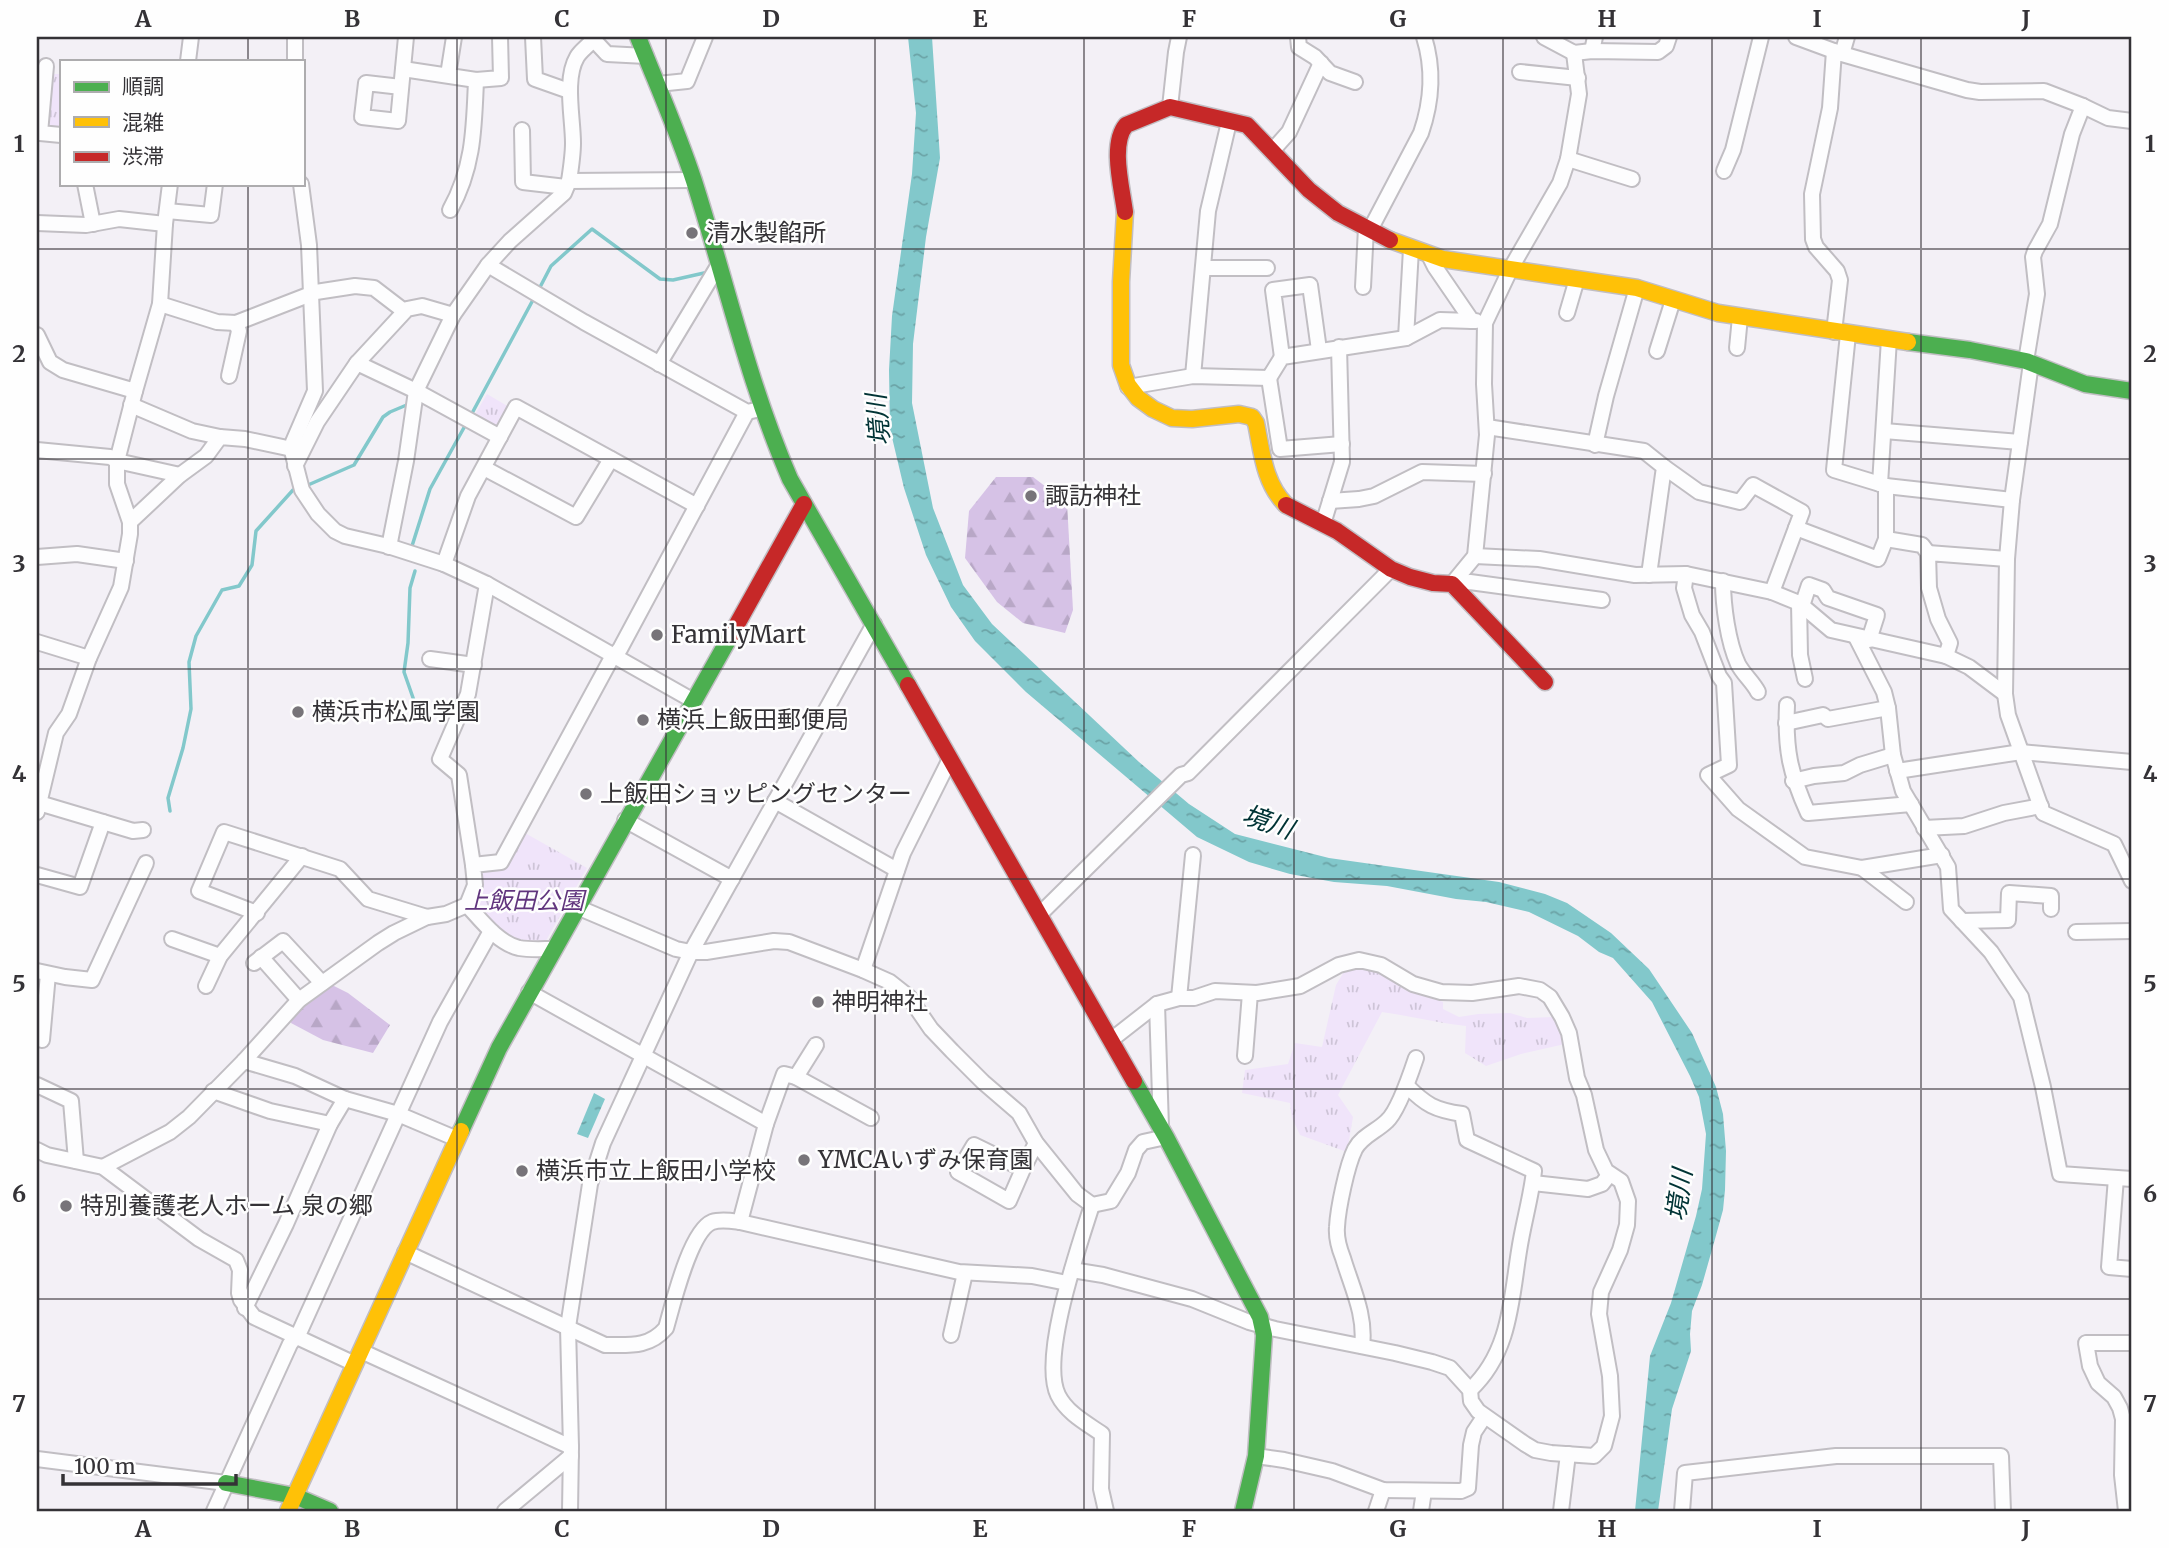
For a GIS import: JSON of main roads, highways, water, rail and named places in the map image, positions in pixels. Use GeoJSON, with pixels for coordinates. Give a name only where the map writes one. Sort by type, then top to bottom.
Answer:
{"type":"FeatureCollection","features":[{"type":"Feature","properties":{"kind":"water"},"geometry":{"type":"Polygon","coordinates":[[[908,37],[932,37],[940,158],[926,237],[913,344],[912,403],[933,508],[963,585],[992,624],[1139,762],[1189,804],[1235,834],[1329,858],[1499,882],[1545,894],[1567,903],[1611,933],[1649,969],[1692,1033],[1716,1087],[1723,1114],[1725,1190],[1723,1210],[1692,1311],[1691,1351],[1672,1409],[1658,1511],[1635,1511],[1650,1356],[1671,1303],[1702,1189],[1706,1134],[1699,1097],[1690,1076],[1652,1002],[1613,958],[1599,952],[1578,936],[1529,912],[1486,902],[1290,874],[1249,862],[1197,837],[1026,692],[975,641],[951,607],[926,555],[904,488],[890,429],[892,316],[912,174],[916,113],[908,37]]]}},
{"type":"Feature","properties":{"kind":"water"},"geometry":{"type":"Polygon","coordinates":[[[594,1093],[605,1099],[588,1138],[577,1134],[594,1093]]]}},
{"type":"Feature","properties":{"kind":"waterway"},"geometry":{"type":"LineString","coordinates":[[538,291],[551,266],[592,229],[660,279],[673,280],[704,273]]}},
{"type":"Feature","properties":{"kind":"waterway"},"geometry":{"type":"LineString","coordinates":[[470,417],[534,298]]}},
{"type":"Feature","properties":{"kind":"waterway"},"geometry":{"type":"LineString","coordinates":[[308,485],[354,465],[383,417],[409,404]]}},
{"type":"Feature","properties":{"kind":"waterway"},"geometry":{"type":"LineString","coordinates":[[412,546],[430,489],[466,424]]}},
{"type":"Feature","properties":{"kind":"waterway"},"geometry":{"type":"LineString","coordinates":[[170,811],[168,798],[191,709],[189,662],[196,636],[222,590],[239,586],[252,565],[256,531],[293,490]]}},
{"type":"Feature","properties":{"kind":"waterway"},"geometry":{"type":"LineString","coordinates":[[415,571],[410,588],[404,672],[418,712]]}},
{"type":"Feature","properties":{"kind":"place","name":"清水製餡所"},"geometry":{"type":"Point","coordinates":[692,233]}},
{"type":"Feature","properties":{"kind":"place","name":"諏訪神社"},"geometry":{"type":"Point","coordinates":[1031,496]}},
{"type":"Feature","properties":{"kind":"place","name":"FamilyMart"},"geometry":{"type":"Point","coordinates":[657,635]}},
{"type":"Feature","properties":{"kind":"place","name":"横浜市松風学園"},"geometry":{"type":"Point","coordinates":[298,712]}},
{"type":"Feature","properties":{"kind":"place","name":"横浜上飯田郵便局"},"geometry":{"type":"Point","coordinates":[643,720]}},
{"type":"Feature","properties":{"kind":"place","name":"上飯田ショッピングセンター"},"geometry":{"type":"Point","coordinates":[586,794]}},
{"type":"Feature","properties":{"kind":"place","name":"神明神社"},"geometry":{"type":"Point","coordinates":[818,1002]}},
{"type":"Feature","properties":{"kind":"place","name":"YMCAいずみ保育園"},"geometry":{"type":"Point","coordinates":[804,1160]}},
{"type":"Feature","properties":{"kind":"place","name":"横浜市立上飯田小学校"},"geometry":{"type":"Point","coordinates":[522,1171]}},
{"type":"Feature","properties":{"kind":"place","name":"特別養護老人ホーム 泉の郷"},"geometry":{"type":"Point","coordinates":[66,1206]}},
{"type":"Feature","properties":{"kind":"water label","name":"境川"},"geometry":{"type":"Point","coordinates":[878,420]}},
{"type":"Feature","properties":{"kind":"water label","name":"境川"},"geometry":{"type":"Point","coordinates":[1268,822]}},
{"type":"Feature","properties":{"kind":"water label","name":"境川"},"geometry":{"type":"Point","coordinates":[1679,1195]}},
{"type":"Feature","properties":{"kind":"park label","name":"上飯田公園"},"geometry":{"type":"Point","coordinates":[524,901]}}]}
